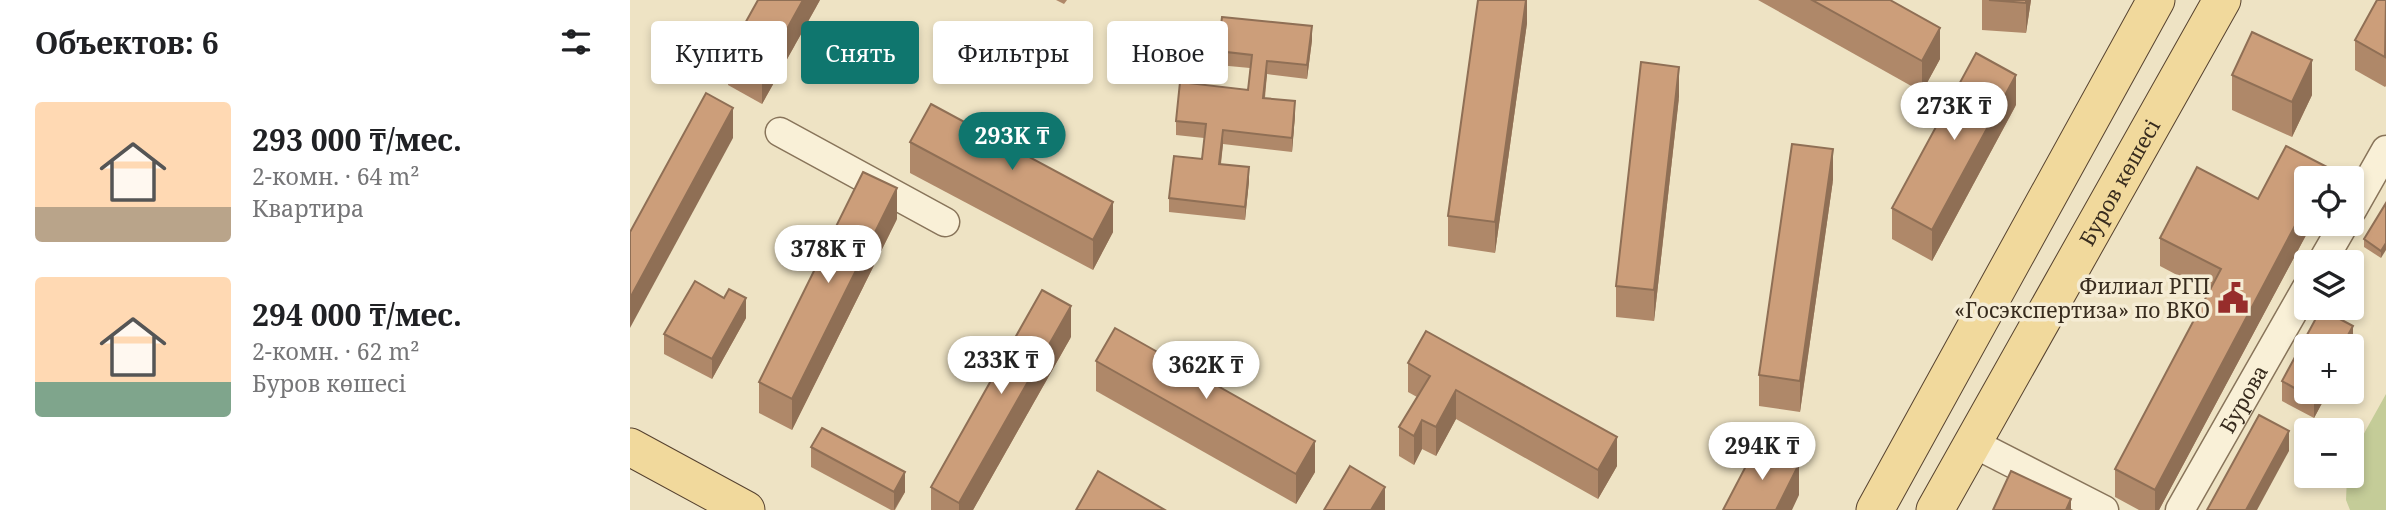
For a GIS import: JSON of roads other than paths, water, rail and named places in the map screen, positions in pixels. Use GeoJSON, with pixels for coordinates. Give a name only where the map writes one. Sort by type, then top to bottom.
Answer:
{"type":"FeatureCollection","features":[{"type":"Feature","properties":{"kind":"main road"},"geometry":{"type":"LineString","coordinates":[[1875,510],[2156,0]]}},
{"type":"Feature","properties":{"kind":"main road","name":"Буров көшесі"},"geometry":{"type":"LineString","coordinates":[[1935,510],[2222,0]]}},
{"type":"Feature","properties":{"kind":"main road"},"geometry":{"type":"LineString","coordinates":[[2053,190],[2101,215]]}},
{"type":"Feature","properties":{"kind":"main road"},"geometry":{"type":"LineString","coordinates":[[630,447],[746,510]]}},
{"type":"Feature","properties":{"kind":"street"},"geometry":{"type":"LineString","coordinates":[[780,132],[945,222]]}},
{"type":"Feature","properties":{"kind":"street"},"geometry":{"type":"LineString","coordinates":[[2364,189],[2386,150]]}},
{"type":"Feature","properties":{"kind":"street","name":"Бурова"},"geometry":{"type":"LineString","coordinates":[[2180,510],[2294,310]]}},
{"type":"Feature","properties":{"kind":"street"},"geometry":{"type":"LineString","coordinates":[[1973,443],[2104,510]]}},
{"type":"Feature","properties":{"kind":"place","name":"Филиал РГП «Госэкспертиза» по ВКО"},"geometry":{"type":"Point","coordinates":[2233,298]}}]}
